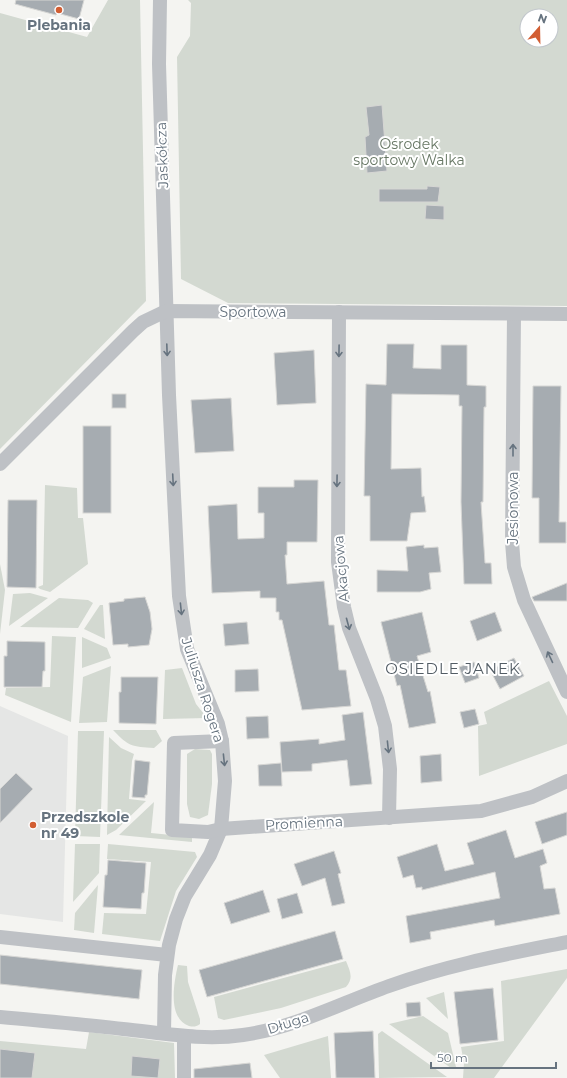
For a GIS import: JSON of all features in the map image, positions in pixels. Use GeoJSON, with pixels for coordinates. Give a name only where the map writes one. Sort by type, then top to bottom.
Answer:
{"type":"FeatureCollection","features":[{"type":"Feature","properties":{"kind":"street","name":"Jaskółcza"},"geometry":{"type":"LineString","coordinates":[[160,0],[159,64],[166,311]]}},
{"type":"Feature","properties":{"kind":"street","name":"Sportowa"},"geometry":{"type":"LineString","coordinates":[[0,464],[133,331],[143,322],[166,311],[567,314]]}},
{"type":"Feature","properties":{"kind":"street","name":"Juliusza Rogera"},"geometry":{"type":"LineString","coordinates":[[164,1033],[165,975],[167,955],[176,919],[185,896],[210,855],[221,828],[225,781],[222,741],[218,724],[191,659],[182,622],[179,596],[166,311]]}},
{"type":"Feature","properties":{"kind":"street","name":"Akacjowa"},"geometry":{"type":"LineString","coordinates":[[339,312],[338,562],[344,607],[349,628],[377,699],[385,726],[390,769],[389,818]]}},
{"type":"Feature","properties":{"kind":"street","name":"Jesionowa"},"geometry":{"type":"LineString","coordinates":[[514,314],[512,542],[514,567],[524,600],[567,692]]}},
{"type":"Feature","properties":{"kind":"street","name":"Promienna"},"geometry":{"type":"LineString","coordinates":[[222,741],[174,743],[172,830],[208,832],[221,828],[481,811],[532,797],[567,781]]}},
{"type":"Feature","properties":{"kind":"street"},"geometry":{"type":"LineString","coordinates":[[0,937],[167,955]]}},
{"type":"Feature","properties":{"kind":"street","name":"Długa"},"geometry":{"type":"LineString","coordinates":[[0,1017],[164,1033],[184,1037],[225,1037],[261,1032],[448,966],[567,942]]}},
{"type":"Feature","properties":{"kind":"street"},"geometry":{"type":"LineString","coordinates":[[184,1037],[184,1078]]}},
{"type":"Feature","properties":{"kind":"shaded area","name":"Przedszkole nr 49"},"geometry":{"type":"Polygon","coordinates":[[[0,706],[68,736],[63,922],[0,914],[0,706]]]}},
{"type":"Feature","properties":{"kind":"green space"},"geometry":{"type":"Polygon","coordinates":[[[108,0],[140,0],[146,301],[0,449],[0,13],[87,37],[108,0]]]}},
{"type":"Feature","properties":{"kind":"green space","name":"Ośrodek sportowy Walka"},"geometry":{"type":"Polygon","coordinates":[[[188,0],[567,0],[567,306],[228,303],[181,279],[177,57],[190,36],[191,3],[188,0]]]}},
{"type":"Feature","properties":{"kind":"green space"},"geometry":{"type":"Polygon","coordinates":[[[45,485],[77,488],[78,518],[83,518],[88,564],[50,592],[38,587],[43,585],[45,485]]]}},
{"type":"Feature","properties":{"kind":"green space"},"geometry":{"type":"Polygon","coordinates":[[[0,564],[5,590],[0,634],[0,564]]]}},
{"type":"Feature","properties":{"kind":"green space"},"geometry":{"type":"Polygon","coordinates":[[[30,593],[48,598],[9,626],[13,594],[30,593]]]}},
{"type":"Feature","properties":{"kind":"green space"},"geometry":{"type":"Polygon","coordinates":[[[59,598],[88,600],[93,603],[78,628],[20,627],[59,598]]]}},
{"type":"Feature","properties":{"kind":"green space"},"geometry":{"type":"Polygon","coordinates":[[[100,605],[103,605],[105,639],[84,629],[100,605]]]}},
{"type":"Feature","properties":{"kind":"green space"},"geometry":{"type":"Polygon","coordinates":[[[52,636],[76,637],[71,722],[5,695],[6,688],[50,687],[52,636]]]}},
{"type":"Feature","properties":{"kind":"green space"},"geometry":{"type":"Polygon","coordinates":[[[82,637],[107,648],[111,658],[82,668],[82,637]]]}},
{"type":"Feature","properties":{"kind":"green space"},"geometry":{"type":"Polygon","coordinates":[[[111,666],[107,722],[79,723],[83,677],[111,666]]]}},
{"type":"Feature","properties":{"kind":"green space"},"geometry":{"type":"Polygon","coordinates":[[[182,668],[196,704],[207,718],[163,719],[165,670],[182,668]]]}},
{"type":"Feature","properties":{"kind":"green space"},"geometry":{"type":"Polygon","coordinates":[[[549,681],[567,716],[567,744],[479,776],[478,726],[487,724],[484,712],[549,681]]]}},
{"type":"Feature","properties":{"kind":"green space"},"geometry":{"type":"Polygon","coordinates":[[[113,730],[156,730],[162,741],[154,748],[135,746],[131,745],[113,730]]]}},
{"type":"Feature","properties":{"kind":"green space"},"geometry":{"type":"Polygon","coordinates":[[[78,731],[104,731],[100,837],[75,836],[78,731]]]}},
{"type":"Feature","properties":{"kind":"green space"},"geometry":{"type":"Polygon","coordinates":[[[109,737],[121,748],[134,754],[132,761],[129,799],[146,801],[116,830],[107,835],[109,737]]]}},
{"type":"Feature","properties":{"kind":"green space"},"geometry":{"type":"Polygon","coordinates":[[[195,749],[210,750],[212,754],[212,784],[208,815],[199,819],[190,817],[187,804],[187,754],[195,749]]]}},
{"type":"Feature","properties":{"kind":"green space"},"geometry":{"type":"Polygon","coordinates":[[[154,802],[151,833],[192,837],[192,842],[119,835],[154,802]]]}},
{"type":"Feature","properties":{"kind":"green space"},"geometry":{"type":"Polygon","coordinates":[[[75,844],[100,844],[99,873],[73,902],[75,844]]]}},
{"type":"Feature","properties":{"kind":"green space"},"geometry":{"type":"Polygon","coordinates":[[[108,844],[195,852],[197,857],[176,891],[160,941],[102,934],[104,913],[146,914],[151,862],[107,859],[108,844]]]}},
{"type":"Feature","properties":{"kind":"green space"},"geometry":{"type":"Polygon","coordinates":[[[98,885],[94,933],[74,930],[75,913],[98,885]]]}},
{"type":"Feature","properties":{"kind":"green space"},"geometry":{"type":"Polygon","coordinates":[[[346,961],[351,977],[346,987],[281,1008],[224,1020],[218,1018],[214,997],[346,961]]]}},
{"type":"Feature","properties":{"kind":"green space"},"geometry":{"type":"Polygon","coordinates":[[[178,965],[187,966],[188,982],[200,1019],[200,1024],[193,1027],[182,1022],[177,1015],[175,1008],[174,990],[178,965]]]}},
{"type":"Feature","properties":{"kind":"green space"},"geometry":{"type":"Polygon","coordinates":[[[567,969],[567,978],[494,1078],[463,1078],[464,1063],[461,1047],[504,1041],[501,981],[567,969]]]}},
{"type":"Feature","properties":{"kind":"green space"},"geometry":{"type":"Polygon","coordinates":[[[444,992],[448,1019],[426,998],[444,992]]]}},
{"type":"Feature","properties":{"kind":"green space"},"geometry":{"type":"Polygon","coordinates":[[[423,1016],[448,1033],[456,1067],[451,1068],[389,1024],[423,1016]]]}},
{"type":"Feature","properties":{"kind":"green space"},"geometry":{"type":"Polygon","coordinates":[[[382,1031],[447,1077],[379,1078],[378,1034],[382,1031]]]}},
{"type":"Feature","properties":{"kind":"green space"},"geometry":{"type":"Polygon","coordinates":[[[89,1032],[174,1043],[175,1078],[0,1078],[0,1041],[86,1049],[89,1032]]]}},
{"type":"Feature","properties":{"kind":"green space"},"geometry":{"type":"Polygon","coordinates":[[[328,1036],[331,1078],[280,1078],[264,1055],[328,1036]]]}},
{"type":"Feature","properties":{"kind":"building","name":"Plebania"},"geometry":{"type":"Polygon","coordinates":[[[16,0],[84,0],[79,19],[57,13],[56,15],[15,4],[16,0]]]}},
{"type":"Feature","properties":{"kind":"building"},"geometry":{"type":"Polygon","coordinates":[[[382,105],[387,171],[367,173],[365,137],[369,135],[366,107],[382,105]]]}},
{"type":"Feature","properties":{"kind":"building"},"geometry":{"type":"Polygon","coordinates":[[[427,186],[440,187],[438,202],[379,202],[379,189],[427,189],[427,186]]]}},
{"type":"Feature","properties":{"kind":"building"},"geometry":{"type":"Polygon","coordinates":[[[426,205],[444,206],[444,220],[425,219],[426,205]]]}},
{"type":"Feature","properties":{"kind":"building"},"geometry":{"type":"Polygon","coordinates":[[[387,344],[414,344],[413,368],[441,369],[441,345],[467,345],[467,385],[486,386],[486,407],[484,407],[483,502],[481,502],[485,563],[491,563],[492,584],[464,584],[461,502],[462,406],[459,406],[459,395],[392,394],[391,469],[421,468],[422,497],[424,496],[426,512],[411,513],[407,541],[370,541],[370,496],[364,496],[366,384],[386,385],[387,344]]]}},
{"type":"Feature","properties":{"kind":"building"},"geometry":{"type":"Polygon","coordinates":[[[314,350],[316,403],[277,405],[274,353],[314,350]]]}},
{"type":"Feature","properties":{"kind":"building"},"geometry":{"type":"Polygon","coordinates":[[[533,386],[561,386],[559,522],[566,522],[566,543],[539,543],[539,498],[532,498],[533,386]]]}},
{"type":"Feature","properties":{"kind":"building"},"geometry":{"type":"Polygon","coordinates":[[[112,394],[126,394],[126,408],[112,408],[112,394]]]}},
{"type":"Feature","properties":{"kind":"building"},"geometry":{"type":"Polygon","coordinates":[[[231,398],[234,451],[195,453],[191,400],[231,398]]]}},
{"type":"Feature","properties":{"kind":"building"},"geometry":{"type":"Polygon","coordinates":[[[83,426],[111,426],[111,513],[83,513],[83,426]]]}},
{"type":"Feature","properties":{"kind":"building"},"geometry":{"type":"Polygon","coordinates":[[[294,480],[318,480],[317,542],[287,542],[287,555],[285,555],[287,584],[324,581],[329,625],[334,625],[339,670],[346,670],[351,706],[302,710],[282,620],[279,620],[279,612],[276,612],[276,598],[260,598],[260,591],[212,593],[208,506],[237,504],[238,539],[264,538],[264,513],[258,513],[258,487],[294,487],[294,480]]]}},
{"type":"Feature","properties":{"kind":"building"},"geometry":{"type":"Polygon","coordinates":[[[8,500],[37,500],[36,588],[7,587],[8,500]]]}},
{"type":"Feature","properties":{"kind":"building"},"geometry":{"type":"Polygon","coordinates":[[[424,545],[424,548],[438,547],[441,572],[429,573],[431,589],[420,592],[377,592],[377,570],[408,571],[406,547],[424,545]]]}},
{"type":"Feature","properties":{"kind":"building"},"geometry":{"type":"Polygon","coordinates":[[[567,583],[567,601],[534,601],[532,597],[567,583]]]}},
{"type":"Feature","properties":{"kind":"building"},"geometry":{"type":"Polygon","coordinates":[[[145,597],[150,612],[152,629],[149,645],[128,647],[128,644],[113,645],[109,603],[124,601],[124,599],[145,597]]]}},
{"type":"Feature","properties":{"kind":"building"},"geometry":{"type":"Polygon","coordinates":[[[422,612],[431,652],[417,656],[428,692],[430,691],[436,723],[409,728],[400,685],[397,686],[381,622],[422,612]]]}},
{"type":"Feature","properties":{"kind":"building"},"geometry":{"type":"Polygon","coordinates":[[[495,612],[502,631],[477,641],[470,621],[495,612]]]}},
{"type":"Feature","properties":{"kind":"building"},"geometry":{"type":"Polygon","coordinates":[[[247,622],[249,644],[225,646],[223,624],[247,622]]]}},
{"type":"Feature","properties":{"kind":"building"},"geometry":{"type":"Polygon","coordinates":[[[7,641],[45,642],[45,671],[43,671],[42,687],[4,687],[4,656],[7,656],[7,641]]]}},
{"type":"Feature","properties":{"kind":"building"},"geometry":{"type":"Polygon","coordinates":[[[514,658],[524,676],[500,689],[490,670],[514,658]]]}},
{"type":"Feature","properties":{"kind":"building"},"geometry":{"type":"Polygon","coordinates":[[[474,662],[479,678],[465,683],[459,667],[474,662]]]}},
{"type":"Feature","properties":{"kind":"building"},"geometry":{"type":"Polygon","coordinates":[[[258,669],[259,691],[235,692],[235,670],[258,669]]]}},
{"type":"Feature","properties":{"kind":"building"},"geometry":{"type":"Polygon","coordinates":[[[121,677],[158,677],[156,724],[119,723],[119,692],[121,692],[121,677]]]}},
{"type":"Feature","properties":{"kind":"building"},"geometry":{"type":"Polygon","coordinates":[[[475,709],[479,724],[464,728],[460,712],[475,709]]]}},
{"type":"Feature","properties":{"kind":"building"},"geometry":{"type":"Polygon","coordinates":[[[363,712],[372,784],[350,786],[347,760],[312,764],[312,771],[282,772],[280,742],[319,739],[319,744],[345,740],[342,715],[363,712]]]}},
{"type":"Feature","properties":{"kind":"building"},"geometry":{"type":"Polygon","coordinates":[[[268,716],[269,738],[247,739],[246,717],[268,716]]]}},
{"type":"Feature","properties":{"kind":"building"},"geometry":{"type":"Polygon","coordinates":[[[441,754],[442,781],[421,783],[420,756],[441,754]]]}},
{"type":"Feature","properties":{"kind":"building"},"geometry":{"type":"Polygon","coordinates":[[[135,760],[150,762],[147,795],[145,795],[145,798],[132,797],[135,760]]]}},
{"type":"Feature","properties":{"kind":"building"},"geometry":{"type":"Polygon","coordinates":[[[281,763],[282,786],[259,786],[258,765],[281,763]]]}},
{"type":"Feature","properties":{"kind":"building"},"geometry":{"type":"Polygon","coordinates":[[[16,773],[33,789],[0,823],[0,789],[16,773]]]}},
{"type":"Feature","properties":{"kind":"building"},"geometry":{"type":"Polygon","coordinates":[[[567,812],[567,835],[542,844],[535,822],[567,812]]]}},
{"type":"Feature","properties":{"kind":"building"},"geometry":{"type":"Polygon","coordinates":[[[506,830],[515,858],[543,849],[547,863],[540,866],[544,889],[555,888],[560,914],[495,926],[494,920],[430,932],[431,939],[410,943],[406,916],[500,898],[495,872],[422,890],[422,887],[416,888],[413,875],[403,878],[397,857],[437,844],[445,871],[474,864],[467,843],[506,830]]]}},
{"type":"Feature","properties":{"kind":"building"},"geometry":{"type":"Polygon","coordinates":[[[334,851],[341,873],[338,874],[345,903],[332,906],[325,878],[302,886],[294,864],[334,851]]]}},
{"type":"Feature","properties":{"kind":"building"},"geometry":{"type":"Polygon","coordinates":[[[108,860],[146,863],[144,893],[142,893],[141,909],[103,907],[105,875],[107,875],[108,860]]]}},
{"type":"Feature","properties":{"kind":"building"},"geometry":{"type":"Polygon","coordinates":[[[263,890],[270,912],[231,924],[224,903],[263,890]]]}},
{"type":"Feature","properties":{"kind":"building"},"geometry":{"type":"Polygon","coordinates":[[[297,893],[303,913],[282,919],[277,899],[297,893]]]}},
{"type":"Feature","properties":{"kind":"building"},"geometry":{"type":"Polygon","coordinates":[[[335,931],[343,959],[207,997],[199,970],[335,931]]]}},
{"type":"Feature","properties":{"kind":"building"},"geometry":{"type":"Polygon","coordinates":[[[0,955],[142,970],[139,999],[0,984],[0,955]]]}},
{"type":"Feature","properties":{"kind":"building"},"geometry":{"type":"Polygon","coordinates":[[[493,988],[498,1040],[460,1044],[454,992],[493,988]]]}},
{"type":"Feature","properties":{"kind":"building"},"geometry":{"type":"Polygon","coordinates":[[[420,1002],[421,1016],[407,1017],[406,1003],[420,1002]]]}},
{"type":"Feature","properties":{"kind":"building"},"geometry":{"type":"Polygon","coordinates":[[[373,1031],[375,1078],[336,1078],[334,1033],[373,1031]]]}},
{"type":"Feature","properties":{"kind":"building"},"geometry":{"type":"Polygon","coordinates":[[[0,1049],[35,1053],[32,1078],[0,1078],[0,1049]]]}},
{"type":"Feature","properties":{"kind":"building"},"geometry":{"type":"Polygon","coordinates":[[[132,1056],[160,1059],[158,1078],[131,1076],[132,1056]]]}},
{"type":"Feature","properties":{"kind":"building"},"geometry":{"type":"Polygon","coordinates":[[[250,1063],[252,1078],[194,1078],[194,1069],[250,1063]]]}},
{"type":"Feature","properties":{"kind":"place","name":"Plebania"},"geometry":{"type":"Point","coordinates":[59,10]}},
{"type":"Feature","properties":{"kind":"place","name":"Przedszkole nr 49"},"geometry":{"type":"Point","coordinates":[33,825]}},
{"type":"Feature","properties":{"kind":"district","name":"OSIEDLE JANEK"},"geometry":{"type":"Point","coordinates":[453,668]}}]}
